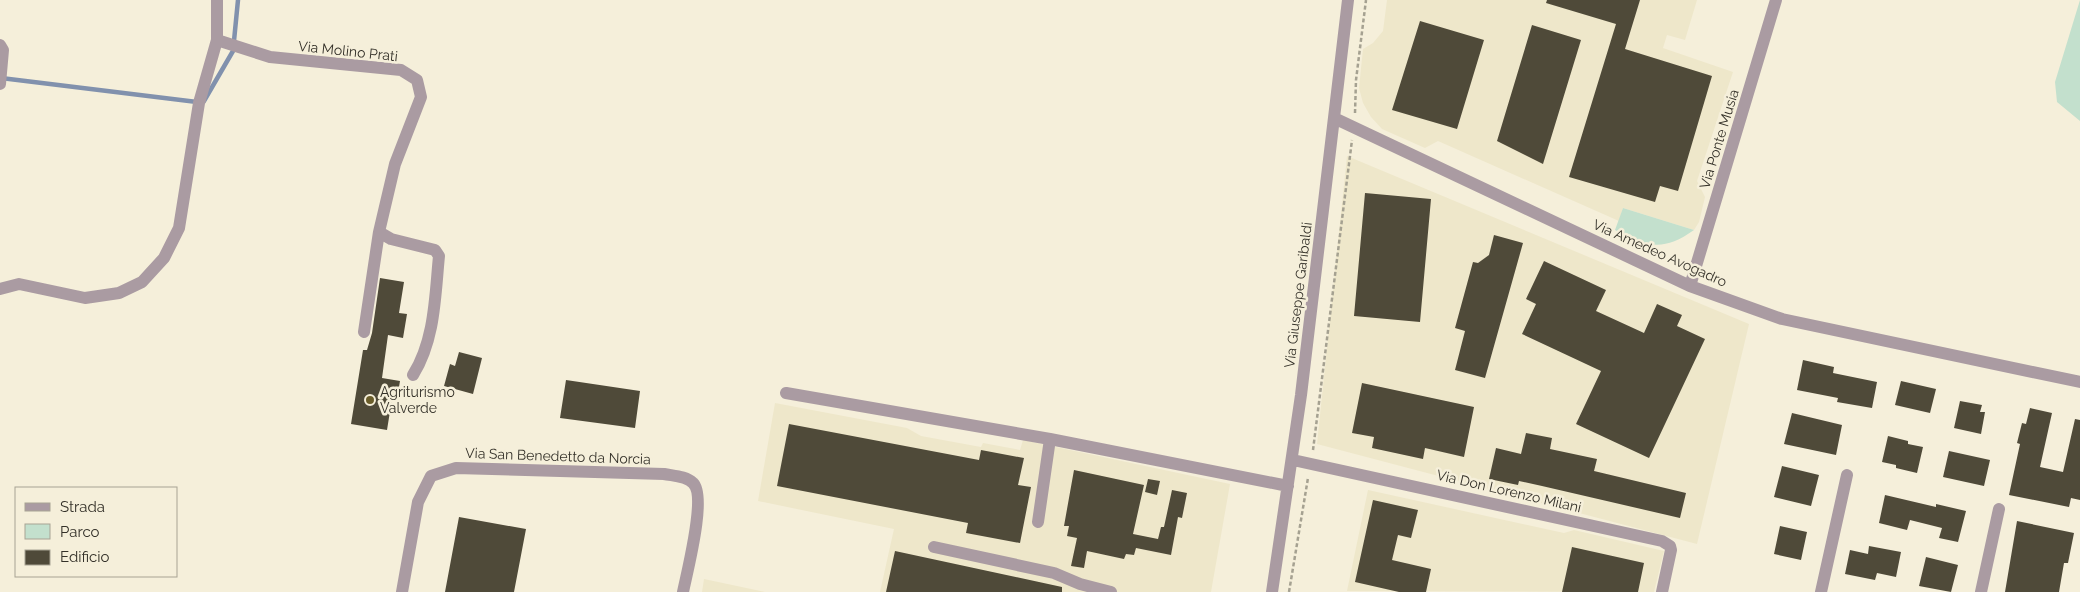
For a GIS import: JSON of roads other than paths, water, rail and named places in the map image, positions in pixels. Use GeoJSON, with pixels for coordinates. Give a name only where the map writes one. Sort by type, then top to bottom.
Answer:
{"type":"FeatureCollection","features":[{"type":"Feature","properties":{"kind":"street"},"geometry":{"type":"LineString","coordinates":[[0,289],[20,284],[85,298],[119,293],[142,282],[164,258],[179,228],[200,103],[217,40],[217,0]]}},
{"type":"Feature","properties":{"kind":"street","name":"Via Giuseppe Garibaldi"},"geometry":{"type":"LineString","coordinates":[[1272,592],[1292,460],[1348,0]]}},
{"type":"Feature","properties":{"kind":"street","name":"Via Ponte Musia"},"geometry":{"type":"LineString","coordinates":[[1690,286],[1776,0]]}},
{"type":"Feature","properties":{"kind":"street","name":"Via Molino Prati"},"geometry":{"type":"LineString","coordinates":[[217,40],[270,58],[400,70],[417,80],[421,97],[395,164],[379,232],[364,332]]}},
{"type":"Feature","properties":{"kind":"street"},"geometry":{"type":"LineString","coordinates":[[0,45],[3,50],[0,84]]}},
{"type":"Feature","properties":{"kind":"street","name":"Via Amedeo Avogadro"},"geometry":{"type":"LineString","coordinates":[[1334,118],[1690,286],[1782,319],[2080,382]]}},
{"type":"Feature","properties":{"kind":"street"},"geometry":{"type":"LineString","coordinates":[[379,232],[390,238],[435,250],[439,256],[430,334],[421,363],[413,375]]}},
{"type":"Feature","properties":{"kind":"street"},"geometry":{"type":"LineString","coordinates":[[786,393],[1050,439],[1288,486]]}},
{"type":"Feature","properties":{"kind":"street"},"geometry":{"type":"LineString","coordinates":[[1038,522],[1050,439]]}},
{"type":"Feature","properties":{"kind":"street","name":"Via Don Lorenzo Milani"},"geometry":{"type":"LineString","coordinates":[[1292,460],[1662,541],[1670,546],[1671,550],[1662,592]]}},
{"type":"Feature","properties":{"kind":"street","name":"Via San Benedetto da Norcia"},"geometry":{"type":"LineString","coordinates":[[402,592],[418,502],[430,476],[456,468],[664,474],[693,482],[697,488],[699,504],[683,592]]}},
{"type":"Feature","properties":{"kind":"street"},"geometry":{"type":"LineString","coordinates":[[1820,592],[1847,475]]}},
{"type":"Feature","properties":{"kind":"street"},"geometry":{"type":"LineString","coordinates":[[1981,592],[1999,509]]}},
{"type":"Feature","properties":{"kind":"street"},"geometry":{"type":"LineString","coordinates":[[934,547],[1054,572],[1079,588],[1112,592]]}},
{"type":"Feature","properties":{"kind":"waterway"},"geometry":{"type":"LineString","coordinates":[[204,101],[233,51],[238,0]]}},
{"type":"Feature","properties":{"kind":"waterway"},"geometry":{"type":"LineString","coordinates":[[1,78],[197,102]]}},
{"type":"Feature","properties":{"kind":"place","name":"Agriturismo Valverde"},"geometry":{"type":"Point","coordinates":[370,400]}}]}
